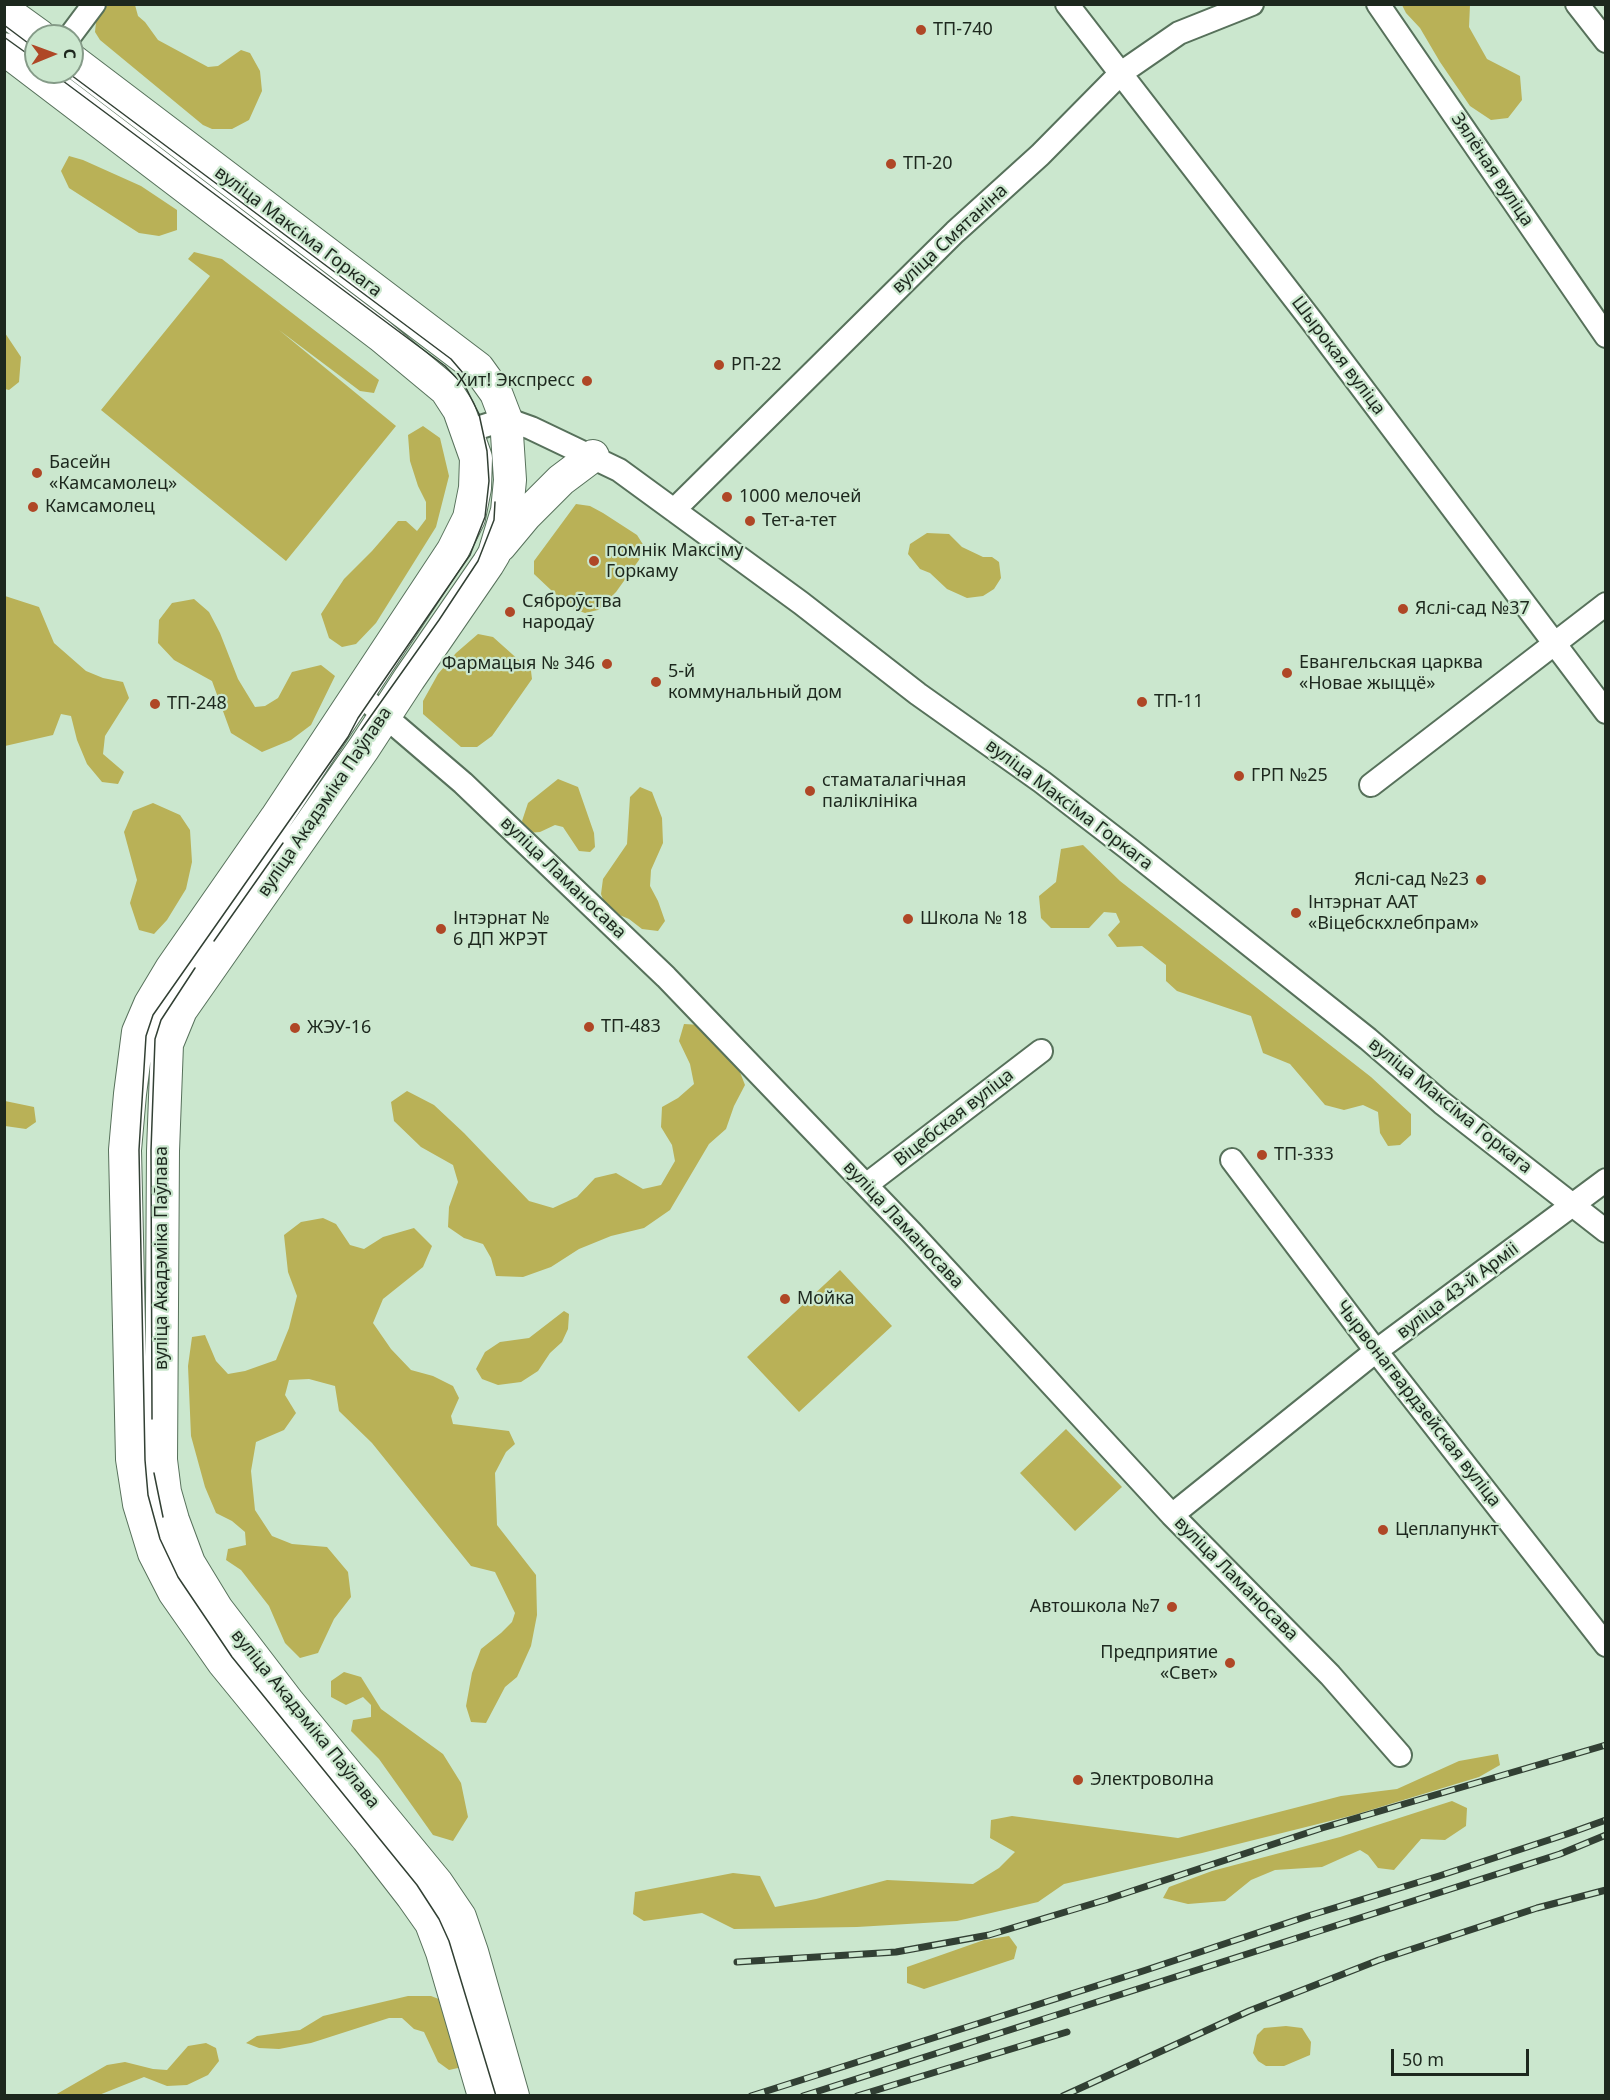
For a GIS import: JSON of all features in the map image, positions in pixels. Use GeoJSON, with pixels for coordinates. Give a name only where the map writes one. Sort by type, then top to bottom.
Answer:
{"type":"FeatureCollection","features":[{"type":"Feature","properties":{"kind":"main road"},"geometry":{"type":"LineString","coordinates":[[4,10],[24,24]]}},
{"type":"Feature","properties":{"kind":"main road","name":"вуліца Максіма Горкага"},"geometry":{"type":"LineString","coordinates":[[4,49],[24,62]]}},
{"type":"Feature","properties":{"kind":"main road","name":"вуліца Максіма Горкага"},"geometry":{"type":"LineString","coordinates":[[84,69],[478,368],[496,393],[506,419]]}},
{"type":"Feature","properties":{"kind":"main road","name":"вуліца Максіма Горкага"},"geometry":{"type":"LineString","coordinates":[[55,84],[381,336],[446,390],[506,419]]}},
{"type":"Feature","properties":{"kind":"main road","name":"вуліца Максіма Горкага"},"geometry":{"type":"LineString","coordinates":[[446,390],[459,410],[468,431]]}},
{"type":"Feature","properties":{"kind":"main road","name":"вуліца Акадэміка Паўлава"},"geometry":{"type":"LineString","coordinates":[[235,1655],[217,1609],[189,1563],[165,1492],[161,1460],[162,1150],[167,1044],[181,1010],[482,575],[494,554],[507,511],[510,480],[506,419]]}},
{"type":"Feature","properties":{"kind":"main road","name":"вуліца Акадэміка Паўлава"},"geometry":{"type":"LineString","coordinates":[[468,431],[476,458],[475,488],[469,518],[453,550],[276,818],[171,969],[150,1004],[138,1032],[125,1150],[130,1410],[132,1459],[139,1504],[154,1553],[174,1592],[235,1655],[279,1712],[431,1923],[464,1977],[488,2075],[513,2096]]}},
{"type":"Feature","properties":{"kind":"main road"},"geometry":{"type":"LineString","coordinates":[[494,554],[525,516],[561,480],[593,456]]}},
{"type":"Feature","properties":{"kind":"street"},"geometry":{"type":"LineString","coordinates":[[79,24],[93,4]]}},
{"type":"Feature","properties":{"kind":"street","name":"Шырокая вуліца"},"geometry":{"type":"LineString","coordinates":[[1066,4],[1324,337],[1605,712]]}},
{"type":"Feature","properties":{"kind":"street","name":"вуліца Смятаніна"},"geometry":{"type":"LineString","coordinates":[[674,510],[955,232],[1040,155],[1121,73],[1179,33],[1252,4]]}},
{"type":"Feature","properties":{"kind":"street","name":"Зялёная вуліца"},"geometry":{"type":"LineString","coordinates":[[1378,4],[1605,336]]}},
{"type":"Feature","properties":{"kind":"street"},"geometry":{"type":"LineString","coordinates":[[1577,4],[1605,41]]}},
{"type":"Feature","properties":{"kind":"street"},"geometry":{"type":"LineString","coordinates":[[468,431],[506,419]]}},
{"type":"Feature","properties":{"kind":"street","name":"вуліца Максіма Горкага"},"geometry":{"type":"LineString","coordinates":[[506,419],[593,456],[619,470],[801,603],[918,694],[1042,782],[1129,849],[1360,1032],[1442,1103],[1605,1231]]}},
{"type":"Feature","properties":{"kind":"street"},"geometry":{"type":"LineString","coordinates":[[1371,785],[1605,604]]}},
{"type":"Feature","properties":{"kind":"street","name":"вуліца Ламаносава"},"geometry":{"type":"LineString","coordinates":[[359,694],[463,783],[642,953],[867,1185],[1172,1515],[1330,1675],[1400,1755]]}},
{"type":"Feature","properties":{"kind":"street"},"geometry":{"type":"LineString","coordinates":[[138,1032],[167,1044]]}},
{"type":"Feature","properties":{"kind":"street","name":"Віцебская вуліца"},"geometry":{"type":"LineString","coordinates":[[867,1185],[1041,1051]]}},
{"type":"Feature","properties":{"kind":"street"},"geometry":{"type":"LineString","coordinates":[[125,1150],[162,1150]]}},
{"type":"Feature","properties":{"kind":"street","name":"Чырвонагвардзейская вуліца"},"geometry":{"type":"LineString","coordinates":[[1232,1160],[1376,1352],[1605,1645]]}},
{"type":"Feature","properties":{"kind":"street","name":"вуліца 43-й Арміі"},"geometry":{"type":"LineString","coordinates":[[1172,1515],[1376,1352],[1605,1180]]}},
{"type":"Feature","properties":{"kind":"street"},"geometry":{"type":"LineString","coordinates":[[130,1410],[162,1409]]}},
{"type":"Feature","properties":{"kind":"shaded area"},"geometry":{"type":"Polygon","coordinates":[[[104,5],[135,5],[138,16],[158,40],[208,67],[218,66],[241,50],[250,53],[260,71],[262,91],[249,120],[232,129],[212,129],[203,125],[100,40],[95,32],[96,22],[104,5]]]}},
{"type":"Feature","properties":{"kind":"shaded area"},"geometry":{"type":"Polygon","coordinates":[[[1402,5],[1470,5],[1469,27],[1487,59],[1520,76],[1522,100],[1508,118],[1491,120],[1470,106],[1420,28],[1402,5]]]}},
{"type":"Feature","properties":{"kind":"shaded area"},"geometry":{"type":"Polygon","coordinates":[[[69,156],[141,186],[177,210],[177,230],[159,236],[139,233],[69,188],[61,171],[69,156]]]}},
{"type":"Feature","properties":{"kind":"shaded area"},"geometry":{"type":"Polygon","coordinates":[[[194,252],[222,259],[379,380],[374,393],[360,391],[279,330],[396,426],[286,561],[101,410],[210,276],[188,259],[194,252]]]}},
{"type":"Feature","properties":{"kind":"shaded area"},"geometry":{"type":"Polygon","coordinates":[[[5,333],[21,357],[19,382],[9,390],[5,389],[5,333]]]}},
{"type":"Feature","properties":{"kind":"shaded area"},"geometry":{"type":"Polygon","coordinates":[[[423,426],[440,438],[449,476],[436,527],[376,623],[356,644],[342,647],[329,638],[321,614],[344,579],[398,521],[406,521],[417,531],[426,519],[426,502],[410,461],[408,435],[423,426]]]}},
{"type":"Feature","properties":{"kind":"shaded area"},"geometry":{"type":"Polygon","coordinates":[[[576,504],[590,506],[603,513],[637,535],[644,546],[639,560],[616,592],[598,610],[585,613],[570,608],[534,574],[534,561],[576,504]]]}},
{"type":"Feature","properties":{"kind":"shaded area"},"geometry":{"type":"Polygon","coordinates":[[[927,533],[949,534],[962,547],[983,557],[992,557],[999,562],[1001,578],[994,589],[983,596],[967,598],[947,589],[930,573],[920,569],[908,554],[910,544],[927,533]]]}},
{"type":"Feature","properties":{"kind":"shaded area"},"geometry":{"type":"Polygon","coordinates":[[[5,596],[39,607],[54,643],[86,671],[103,678],[123,682],[129,698],[105,736],[103,754],[124,772],[118,784],[102,782],[87,764],[77,740],[71,716],[61,714],[53,735],[5,746],[5,596]]]}},
{"type":"Feature","properties":{"kind":"shaded area"},"geometry":{"type":"Polygon","coordinates":[[[194,599],[209,612],[238,679],[255,707],[265,706],[278,698],[292,672],[321,665],[335,676],[311,725],[291,740],[262,752],[231,733],[212,681],[174,660],[158,643],[159,620],[172,603],[194,599]]]}},
{"type":"Feature","properties":{"kind":"shaded area"},"geometry":{"type":"Polygon","coordinates":[[[478,634],[493,637],[531,671],[532,679],[492,736],[477,747],[461,747],[423,714],[423,701],[438,674],[456,653],[478,634]]]}},
{"type":"Feature","properties":{"kind":"shaded area"},"geometry":{"type":"Polygon","coordinates":[[[558,779],[578,787],[594,833],[595,847],[590,852],[579,851],[563,827],[555,825],[540,832],[528,833],[522,821],[528,803],[558,779]]]}},
{"type":"Feature","properties":{"kind":"shaded area"},"geometry":{"type":"Polygon","coordinates":[[[640,787],[652,792],[662,818],[663,843],[651,870],[650,886],[665,921],[658,931],[642,929],[629,919],[617,914],[605,905],[601,894],[603,879],[627,844],[630,797],[640,787]]]}},
{"type":"Feature","properties":{"kind":"shaded area"},"geometry":{"type":"Polygon","coordinates":[[[153,803],[180,815],[190,830],[192,862],[186,889],[167,920],[154,934],[139,930],[130,903],[137,880],[124,832],[133,811],[153,803]]]}},
{"type":"Feature","properties":{"kind":"shaded area"},"geometry":{"type":"Polygon","coordinates":[[[1083,845],[1120,881],[1371,1077],[1411,1114],[1411,1135],[1400,1145],[1388,1146],[1380,1133],[1378,1112],[1363,1105],[1344,1110],[1325,1105],[1290,1064],[1263,1053],[1251,1016],[1177,991],[1166,981],[1166,965],[1142,946],[1117,947],[1108,935],[1120,922],[1116,913],[1104,912],[1089,928],[1051,928],[1041,918],[1039,896],[1056,882],[1061,849],[1083,845]]]}},
{"type":"Feature","properties":{"kind":"shaded area"},"geometry":{"type":"Polygon","coordinates":[[[684,1024],[701,1025],[738,1067],[745,1085],[726,1129],[709,1144],[670,1210],[644,1228],[611,1236],[579,1249],[551,1267],[523,1277],[496,1276],[491,1258],[483,1244],[464,1238],[448,1227],[449,1207],[458,1182],[453,1165],[421,1147],[394,1121],[391,1102],[407,1091],[434,1105],[529,1201],[553,1208],[577,1197],[595,1178],[616,1173],[643,1189],[661,1185],[675,1161],[672,1145],[661,1127],[662,1107],[678,1098],[694,1084],[690,1064],[679,1041],[684,1024]]]}},
{"type":"Feature","properties":{"kind":"shaded area"},"geometry":{"type":"Polygon","coordinates":[[[5,1101],[34,1107],[36,1122],[26,1129],[5,1126],[5,1101]]]}},
{"type":"Feature","properties":{"kind":"shaded area"},"geometry":{"type":"Polygon","coordinates":[[[323,1218],[336,1224],[350,1245],[364,1249],[383,1237],[414,1228],[432,1246],[423,1267],[383,1299],[373,1323],[391,1349],[411,1370],[433,1376],[453,1386],[459,1398],[451,1416],[453,1424],[509,1431],[515,1444],[506,1452],[495,1473],[497,1525],[536,1575],[537,1615],[531,1646],[517,1677],[505,1687],[486,1723],[471,1722],[466,1706],[472,1673],[481,1649],[512,1622],[515,1613],[495,1572],[471,1566],[372,1443],[339,1411],[335,1386],[309,1379],[289,1380],[285,1395],[296,1413],[284,1430],[256,1442],[251,1471],[255,1510],[272,1536],[292,1544],[327,1547],[348,1572],[351,1597],[334,1619],[318,1653],[300,1658],[285,1643],[269,1606],[241,1570],[226,1560],[228,1549],[246,1545],[245,1532],[232,1521],[216,1513],[205,1487],[191,1436],[188,1366],[192,1337],[205,1335],[216,1361],[228,1374],[245,1371],[276,1360],[289,1328],[297,1296],[288,1272],[284,1235],[301,1222],[323,1218]]]}},
{"type":"Feature","properties":{"kind":"shaded area"},"geometry":{"type":"Polygon","coordinates":[[[840,1270],[892,1326],[799,1412],[747,1357],[840,1270]]]}},
{"type":"Feature","properties":{"kind":"shaded area"},"geometry":{"type":"Polygon","coordinates":[[[564,1311],[569,1314],[568,1329],[562,1342],[550,1353],[538,1371],[521,1382],[498,1385],[482,1379],[476,1369],[485,1352],[500,1342],[529,1338],[564,1311]]]}},
{"type":"Feature","properties":{"kind":"shaded area"},"geometry":{"type":"Polygon","coordinates":[[[1066,1429],[1122,1487],[1075,1531],[1020,1473],[1066,1429]]]}},
{"type":"Feature","properties":{"kind":"shaded area"},"geometry":{"type":"Polygon","coordinates":[[[344,1672],[361,1677],[381,1709],[443,1754],[461,1783],[468,1817],[453,1841],[433,1835],[379,1759],[351,1731],[353,1720],[371,1717],[371,1705],[363,1697],[346,1705],[331,1697],[331,1681],[344,1672]]]}},
{"type":"Feature","properties":{"kind":"shaded area"},"geometry":{"type":"Polygon","coordinates":[[[1498,1754],[1500,1765],[1479,1777],[1354,1815],[1064,1884],[1038,1902],[957,1921],[857,1927],[734,1929],[702,1913],[644,1921],[633,1914],[635,1892],[733,1873],[760,1876],[775,1907],[816,1899],[887,1880],[973,1884],[999,1868],[1015,1852],[990,1838],[991,1820],[1012,1816],[1178,1838],[1341,1796],[1397,1789],[1459,1761],[1498,1754]]]}},
{"type":"Feature","properties":{"kind":"shaded area"},"geometry":{"type":"Polygon","coordinates":[[[1452,1801],[1467,1808],[1466,1826],[1445,1840],[1421,1839],[1394,1870],[1378,1868],[1368,1855],[1360,1850],[1322,1867],[1275,1870],[1251,1880],[1225,1901],[1188,1904],[1163,1898],[1169,1887],[1212,1871],[1340,1837],[1452,1801]]]}},
{"type":"Feature","properties":{"kind":"shaded area"},"geometry":{"type":"Polygon","coordinates":[[[1009,1936],[1017,1947],[1014,1959],[924,1989],[907,1983],[907,1967],[984,1940],[1009,1936]]]}},
{"type":"Feature","properties":{"kind":"shaded area"},"geometry":{"type":"Polygon","coordinates":[[[408,1996],[431,1996],[444,2001],[460,2056],[458,2068],[449,2070],[438,2062],[424,2032],[414,2029],[402,2018],[389,2018],[311,2043],[279,2049],[259,2048],[246,2043],[257,2036],[300,2030],[323,2016],[408,1996]]]}},
{"type":"Feature","properties":{"kind":"shaded area"},"geometry":{"type":"Polygon","coordinates":[[[1286,2026],[1302,2028],[1311,2042],[1310,2055],[1284,2066],[1266,2066],[1258,2061],[1253,2053],[1257,2035],[1264,2028],[1286,2026]]]}},
{"type":"Feature","properties":{"kind":"shaded area"},"geometry":{"type":"Polygon","coordinates":[[[206,2043],[216,2048],[219,2061],[208,2075],[187,2085],[167,2086],[144,2077],[99,2095],[55,2095],[107,2065],[125,2062],[167,2070],[188,2046],[206,2043]]]}},
{"type":"Feature","properties":{"kind":"tram line"},"geometry":{"type":"LineString","coordinates":[[4,25],[24,40]]}},
{"type":"Feature","properties":{"kind":"tram line"},"geometry":{"type":"LineString","coordinates":[[4,37],[24,51]]}},
{"type":"Feature","properties":{"kind":"tram line"},"geometry":{"type":"LineString","coordinates":[[67,84],[445,366],[466,388],[479,414],[487,451],[489,481],[485,517],[470,555],[358,718],[348,737],[153,1015],[146,1036],[139,1150],[145,1460],[148,1495],[160,1539],[178,1577],[232,1657],[417,1885],[439,1919],[449,1941],[496,2096]]}},
{"type":"Feature","properties":{"kind":"tram line"},"geometry":{"type":"LineString","coordinates":[[83,84],[451,359],[463,373]]}},
{"type":"Feature","properties":{"kind":"tram line"},"geometry":{"type":"LineString","coordinates":[[361,730],[478,561],[494,520],[495,502]]}},
{"type":"Feature","properties":{"kind":"tram line"},"geometry":{"type":"LineString","coordinates":[[214,941],[283,843]]}},
{"type":"Feature","properties":{"kind":"tram line"},"geometry":{"type":"LineString","coordinates":[[152,1419],[151,1150],[155,1039],[161,1020],[195,968]]}},
{"type":"Feature","properties":{"kind":"tram line"},"geometry":{"type":"LineString","coordinates":[[154,1473],[163,1517]]}},
{"type":"Feature","properties":{"kind":"railway"},"geometry":{"type":"LineString","coordinates":[[737,1962],[896,1952],[989,1935],[1105,1900],[1322,1828],[1606,1745]]}},
{"type":"Feature","properties":{"kind":"railway"},"geometry":{"type":"LineString","coordinates":[[751,2096],[1439,1876],[1606,1820]]}},
{"type":"Feature","properties":{"kind":"railway"},"geometry":{"type":"LineString","coordinates":[[803,2096],[1560,1854],[1606,1835]]}},
{"type":"Feature","properties":{"kind":"railway"},"geometry":{"type":"LineString","coordinates":[[1063,2096],[1249,2011],[1379,1960],[1537,1908],[1606,1890]]}},
{"type":"Feature","properties":{"kind":"railway"},"geometry":{"type":"LineString","coordinates":[[857,2096],[1067,2032]]}},
{"type":"Feature","properties":{"kind":"place","name":"ТП-740"},"geometry":{"type":"Point","coordinates":[921,30]}},
{"type":"Feature","properties":{"kind":"place","name":"ТП-20"},"geometry":{"type":"Point","coordinates":[891,164]}},
{"type":"Feature","properties":{"kind":"place","name":"РП-22"},"geometry":{"type":"Point","coordinates":[719,365]}},
{"type":"Feature","properties":{"kind":"place","name":"Хит! Экспресс"},"geometry":{"type":"Point","coordinates":[587,381]}},
{"type":"Feature","properties":{"kind":"place","name":"Басейн «Камсамолец»"},"geometry":{"type":"Point","coordinates":[37,473]}},
{"type":"Feature","properties":{"kind":"place","name":"1000 мелочей"},"geometry":{"type":"Point","coordinates":[727,497]}},
{"type":"Feature","properties":{"kind":"place","name":"Камсамолец"},"geometry":{"type":"Point","coordinates":[33,507]}},
{"type":"Feature","properties":{"kind":"place","name":"Тет-а-тет"},"geometry":{"type":"Point","coordinates":[750,521]}},
{"type":"Feature","properties":{"kind":"place","name":"помнік Максіму Горкаму"},"geometry":{"type":"Point","coordinates":[594,561]}},
{"type":"Feature","properties":{"kind":"place","name":"Яслі-сад №37"},"geometry":{"type":"Point","coordinates":[1403,609]}},
{"type":"Feature","properties":{"kind":"place","name":"Сяброўства народаў"},"geometry":{"type":"Point","coordinates":[510,612]}},
{"type":"Feature","properties":{"kind":"place","name":"Фармацыя № 346"},"geometry":{"type":"Point","coordinates":[607,664]}},
{"type":"Feature","properties":{"kind":"place","name":"Евангельская царква «Новае жыццё»"},"geometry":{"type":"Point","coordinates":[1287,673]}},
{"type":"Feature","properties":{"kind":"place","name":"5-й коммунальный дом"},"geometry":{"type":"Point","coordinates":[656,682]}},
{"type":"Feature","properties":{"kind":"place","name":"ТП-11"},"geometry":{"type":"Point","coordinates":[1142,702]}},
{"type":"Feature","properties":{"kind":"place","name":"ТП-248"},"geometry":{"type":"Point","coordinates":[155,704]}},
{"type":"Feature","properties":{"kind":"place","name":"ГРП №25"},"geometry":{"type":"Point","coordinates":[1239,776]}},
{"type":"Feature","properties":{"kind":"place","name":"стаматалагічная паліклініка"},"geometry":{"type":"Point","coordinates":[810,791]}},
{"type":"Feature","properties":{"kind":"place","name":"Яслі-сад №23"},"geometry":{"type":"Point","coordinates":[1481,880]}},
{"type":"Feature","properties":{"kind":"place","name":"Інтэрнат ААТ «Віцебскхлебпрам»"},"geometry":{"type":"Point","coordinates":[1296,913]}},
{"type":"Feature","properties":{"kind":"place","name":"Школа № 18"},"geometry":{"type":"Point","coordinates":[908,919]}},
{"type":"Feature","properties":{"kind":"place","name":"Інтэрнат № 6 ДП ЖРЭТ"},"geometry":{"type":"Point","coordinates":[441,929]}},
{"type":"Feature","properties":{"kind":"place","name":"ТП-483"},"geometry":{"type":"Point","coordinates":[589,1027]}},
{"type":"Feature","properties":{"kind":"place","name":"ЖЭУ-16"},"geometry":{"type":"Point","coordinates":[295,1028]}},
{"type":"Feature","properties":{"kind":"place","name":"ТП-333"},"geometry":{"type":"Point","coordinates":[1262,1155]}},
{"type":"Feature","properties":{"kind":"place","name":"Мойка"},"geometry":{"type":"Point","coordinates":[785,1299]}},
{"type":"Feature","properties":{"kind":"place","name":"Цеплапункт"},"geometry":{"type":"Point","coordinates":[1383,1530]}},
{"type":"Feature","properties":{"kind":"place","name":"Автошкола №7"},"geometry":{"type":"Point","coordinates":[1172,1607]}},
{"type":"Feature","properties":{"kind":"place","name":"Предприятие «Свет»"},"geometry":{"type":"Point","coordinates":[1230,1663]}},
{"type":"Feature","properties":{"kind":"place","name":"Электроволна"},"geometry":{"type":"Point","coordinates":[1078,1780]}}]}
